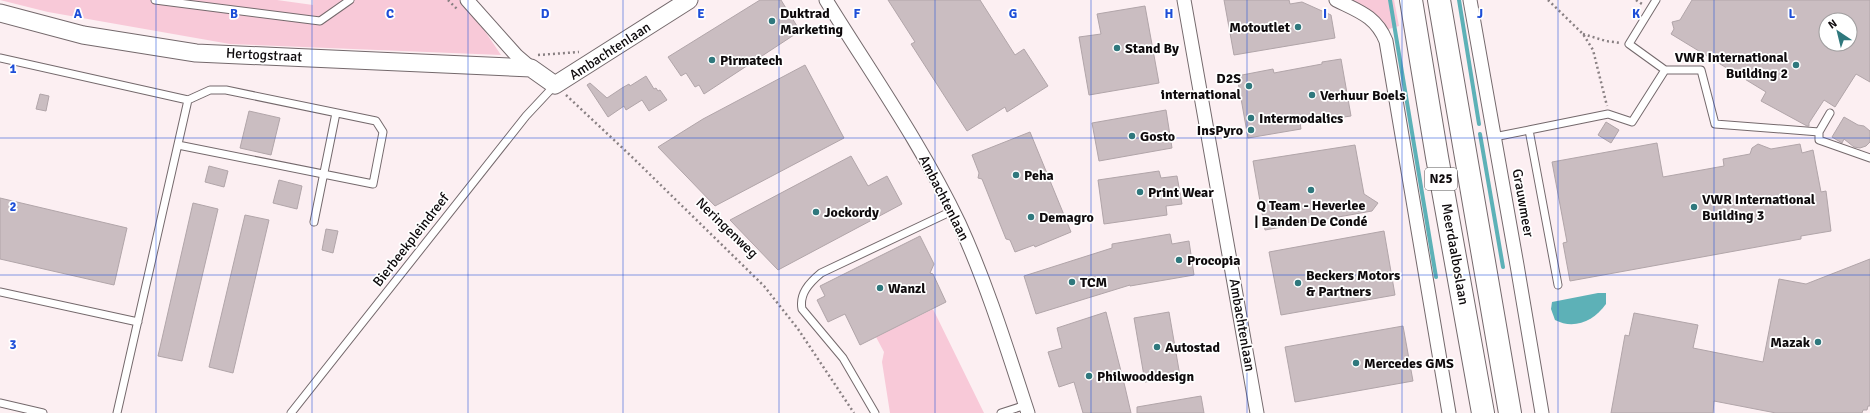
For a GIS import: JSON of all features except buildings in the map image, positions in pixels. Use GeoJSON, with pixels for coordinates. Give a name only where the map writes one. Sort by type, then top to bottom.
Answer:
{"type":"FeatureCollection","features":[{"type":"Feature","properties":{"kind":"highway","name":"Meerdaalboslaan"},"geometry":{"type":"LineString","coordinates":[[1411,0],[1437,157],[1483,413]]}},
{"type":"Feature","properties":{"kind":"highway","name":"Meerdaalboslaan"},"geometry":{"type":"LineString","coordinates":[[1438,0],[1510,413]]}},
{"type":"Feature","properties":{"kind":"street"},"geometry":{"type":"LineString","coordinates":[[467,0],[517,56],[531,68]]}},
{"type":"Feature","properties":{"kind":"street","name":"Ambachtenlaan"},"geometry":{"type":"LineString","coordinates":[[531,68],[555,85],[689,0]]}},
{"type":"Feature","properties":{"kind":"street","name":"Ambachtenlaan"},"geometry":{"type":"LineString","coordinates":[[826,0],[922,154],[952,211],[977,263],[1027,409]]}},
{"type":"Feature","properties":{"kind":"street","name":"Ambachtenlaan"},"geometry":{"type":"LineString","coordinates":[[1184,0],[1257,413]]}},
{"type":"Feature","properties":{"kind":"street"},"geometry":{"type":"LineString","coordinates":[[1336,0],[1366,14],[1382,31],[1386,41],[1449,413]]}},
{"type":"Feature","properties":{"kind":"street","name":"Grauwmeer"},"geometry":{"type":"LineString","coordinates":[[1470,0],[1542,413]]}},
{"type":"Feature","properties":{"kind":"street","name":"Hertogstraat"},"geometry":{"type":"LineString","coordinates":[[0,13],[83,35],[196,52],[531,68]]}},
{"type":"Feature","properties":{"kind":"lane"},"geometry":{"type":"LineString","coordinates":[[155,0],[320,21],[350,0]]}},
{"type":"Feature","properties":{"kind":"lane"},"geometry":{"type":"LineString","coordinates":[[1656,0],[1629,44],[1665,70],[1701,70],[1715,124],[1819,132]]}},
{"type":"Feature","properties":{"kind":"lane"},"geometry":{"type":"LineString","coordinates":[[0,58],[188,100],[210,90],[226,90],[376,121],[383,132],[373,184],[178,145]]}},
{"type":"Feature","properties":{"kind":"lane"},"geometry":{"type":"LineString","coordinates":[[1494,137],[1608,114],[1632,122],[1665,70]]}},
{"type":"Feature","properties":{"kind":"lane","name":"Bierbeekpleindreef"},"geometry":{"type":"LineString","coordinates":[[291,413],[526,116],[555,85]]}},
{"type":"Feature","properties":{"kind":"lane"},"geometry":{"type":"LineString","coordinates":[[117,413],[188,100]]}},
{"type":"Feature","properties":{"kind":"lane"},"geometry":{"type":"LineString","coordinates":[[314,222],[336,113]]}},
{"type":"Feature","properties":{"kind":"lane"},"geometry":{"type":"LineString","coordinates":[[1830,113],[1819,132],[1819,140],[1870,158]]}},
{"type":"Feature","properties":{"kind":"lane"},"geometry":{"type":"LineString","coordinates":[[1530,130],[1558,284]]}},
{"type":"Feature","properties":{"kind":"lane"},"geometry":{"type":"LineString","coordinates":[[875,413],[843,358],[802,310],[801,303],[804,293],[810,282],[821,273],[952,211]]}},
{"type":"Feature","properties":{"kind":"lane"},"geometry":{"type":"LineString","coordinates":[[0,292],[138,322]]}},
{"type":"Feature","properties":{"kind":"lane"},"geometry":{"type":"LineString","coordinates":[[0,403],[43,413]]}},
{"type":"Feature","properties":{"kind":"lane"},"geometry":{"type":"LineString","coordinates":[[1001,413],[1027,409]]}},
{"type":"Feature","properties":{"kind":"path"},"geometry":{"type":"LineString","coordinates":[[1548,0],[1583,34],[1593,50],[1598,64],[1608,114]]}},
{"type":"Feature","properties":{"kind":"path"},"geometry":{"type":"LineString","coordinates":[[1636,0],[1642,4]]}},
{"type":"Feature","properties":{"kind":"path"},"geometry":{"type":"LineString","coordinates":[[1583,34],[1606,41],[1629,44]]}},
{"type":"Feature","properties":{"kind":"path"},"geometry":{"type":"LineString","coordinates":[[517,56],[584,51]]}},
{"type":"Feature","properties":{"kind":"path","name":"Neringenweg"},"geometry":{"type":"LineString","coordinates":[[555,85],[630,155],[764,286],[798,329],[854,413]]}},
{"type":"Feature","properties":{"kind":"shaded area"},"geometry":{"type":"Polygon","coordinates":[[[0,0],[277,0],[313,5],[313,0],[459,0],[476,18],[501,55],[230,44],[48,12],[0,0]]]}},
{"type":"Feature","properties":{"kind":"shaded area"},"geometry":{"type":"Polygon","coordinates":[[[1336,0],[1394,0],[1399,26],[1382,31],[1336,0]]]}},
{"type":"Feature","properties":{"kind":"shaded area"},"geometry":{"type":"Polygon","coordinates":[[[933,309],[984,413],[890,413],[882,362],[884,352],[876,337],[933,309]]]}},
{"type":"Feature","properties":{"kind":"water"},"geometry":{"type":"Polygon","coordinates":[[[1598,293],[1606,293],[1606,304],[1590,319],[1576,324],[1562,323],[1555,320],[1551,309],[1552,302],[1598,293]]]}},
{"type":"Feature","properties":{"kind":"waterway"},"geometry":{"type":"LineString","coordinates":[[1390,0],[1436,277]]}},
{"type":"Feature","properties":{"kind":"waterway"},"geometry":{"type":"LineString","coordinates":[[1459,0],[1479,124]]}},
{"type":"Feature","properties":{"kind":"waterway"},"geometry":{"type":"LineString","coordinates":[[1480,134],[1503,267]]}},
{"type":"Feature","properties":{"kind":"place","name":"Duktrad Marketing"},"geometry":{"type":"Point","coordinates":[772,21]}},
{"type":"Feature","properties":{"kind":"place","name":"Motoutlet"},"geometry":{"type":"Point","coordinates":[1298,27]}},
{"type":"Feature","properties":{"kind":"place","name":"Stand By"},"geometry":{"type":"Point","coordinates":[1117,48]}},
{"type":"Feature","properties":{"kind":"place","name":"Pirmatech"},"geometry":{"type":"Point","coordinates":[712,60]}},
{"type":"Feature","properties":{"kind":"place","name":"VWR International Building 2"},"geometry":{"type":"Point","coordinates":[1796,65]}},
{"type":"Feature","properties":{"kind":"place","name":"D2S international"},"geometry":{"type":"Point","coordinates":[1249,86]}},
{"type":"Feature","properties":{"kind":"place","name":"Verhuur Boels"},"geometry":{"type":"Point","coordinates":[1312,95]}},
{"type":"Feature","properties":{"kind":"place","name":"Intermodalics"},"geometry":{"type":"Point","coordinates":[1251,118]}},
{"type":"Feature","properties":{"kind":"place","name":"InsPyro"},"geometry":{"type":"Point","coordinates":[1251,130]}},
{"type":"Feature","properties":{"kind":"place","name":"Gosto"},"geometry":{"type":"Point","coordinates":[1132,136]}},
{"type":"Feature","properties":{"kind":"place","name":"Peha"},"geometry":{"type":"Point","coordinates":[1016,175]}},
{"type":"Feature","properties":{"kind":"place","name":"Q Team - Heverlee | Banden De Condé"},"geometry":{"type":"Point","coordinates":[1311,190]}},
{"type":"Feature","properties":{"kind":"place","name":"Print Wear"},"geometry":{"type":"Point","coordinates":[1140,192]}},
{"type":"Feature","properties":{"kind":"place","name":"VWR International Building 3"},"geometry":{"type":"Point","coordinates":[1694,207]}},
{"type":"Feature","properties":{"kind":"place","name":"Jockordy"},"geometry":{"type":"Point","coordinates":[816,212]}},
{"type":"Feature","properties":{"kind":"place","name":"Demagro"},"geometry":{"type":"Point","coordinates":[1031,217]}},
{"type":"Feature","properties":{"kind":"place","name":"Procopia"},"geometry":{"type":"Point","coordinates":[1179,260]}},
{"type":"Feature","properties":{"kind":"place","name":"TCM"},"geometry":{"type":"Point","coordinates":[1072,282]}},
{"type":"Feature","properties":{"kind":"place","name":"Beckers Motors & Partners"},"geometry":{"type":"Point","coordinates":[1298,283]}},
{"type":"Feature","properties":{"kind":"place","name":"Wanzl"},"geometry":{"type":"Point","coordinates":[880,288]}},
{"type":"Feature","properties":{"kind":"place","name":"Mazak"},"geometry":{"type":"Point","coordinates":[1818,342]}},
{"type":"Feature","properties":{"kind":"place","name":"Autostad"},"geometry":{"type":"Point","coordinates":[1157,347]}},
{"type":"Feature","properties":{"kind":"place","name":"Mercedes GMS"},"geometry":{"type":"Point","coordinates":[1356,363]}},
{"type":"Feature","properties":{"kind":"place","name":"Philwooddesign"},"geometry":{"type":"Point","coordinates":[1089,376]}}]}
